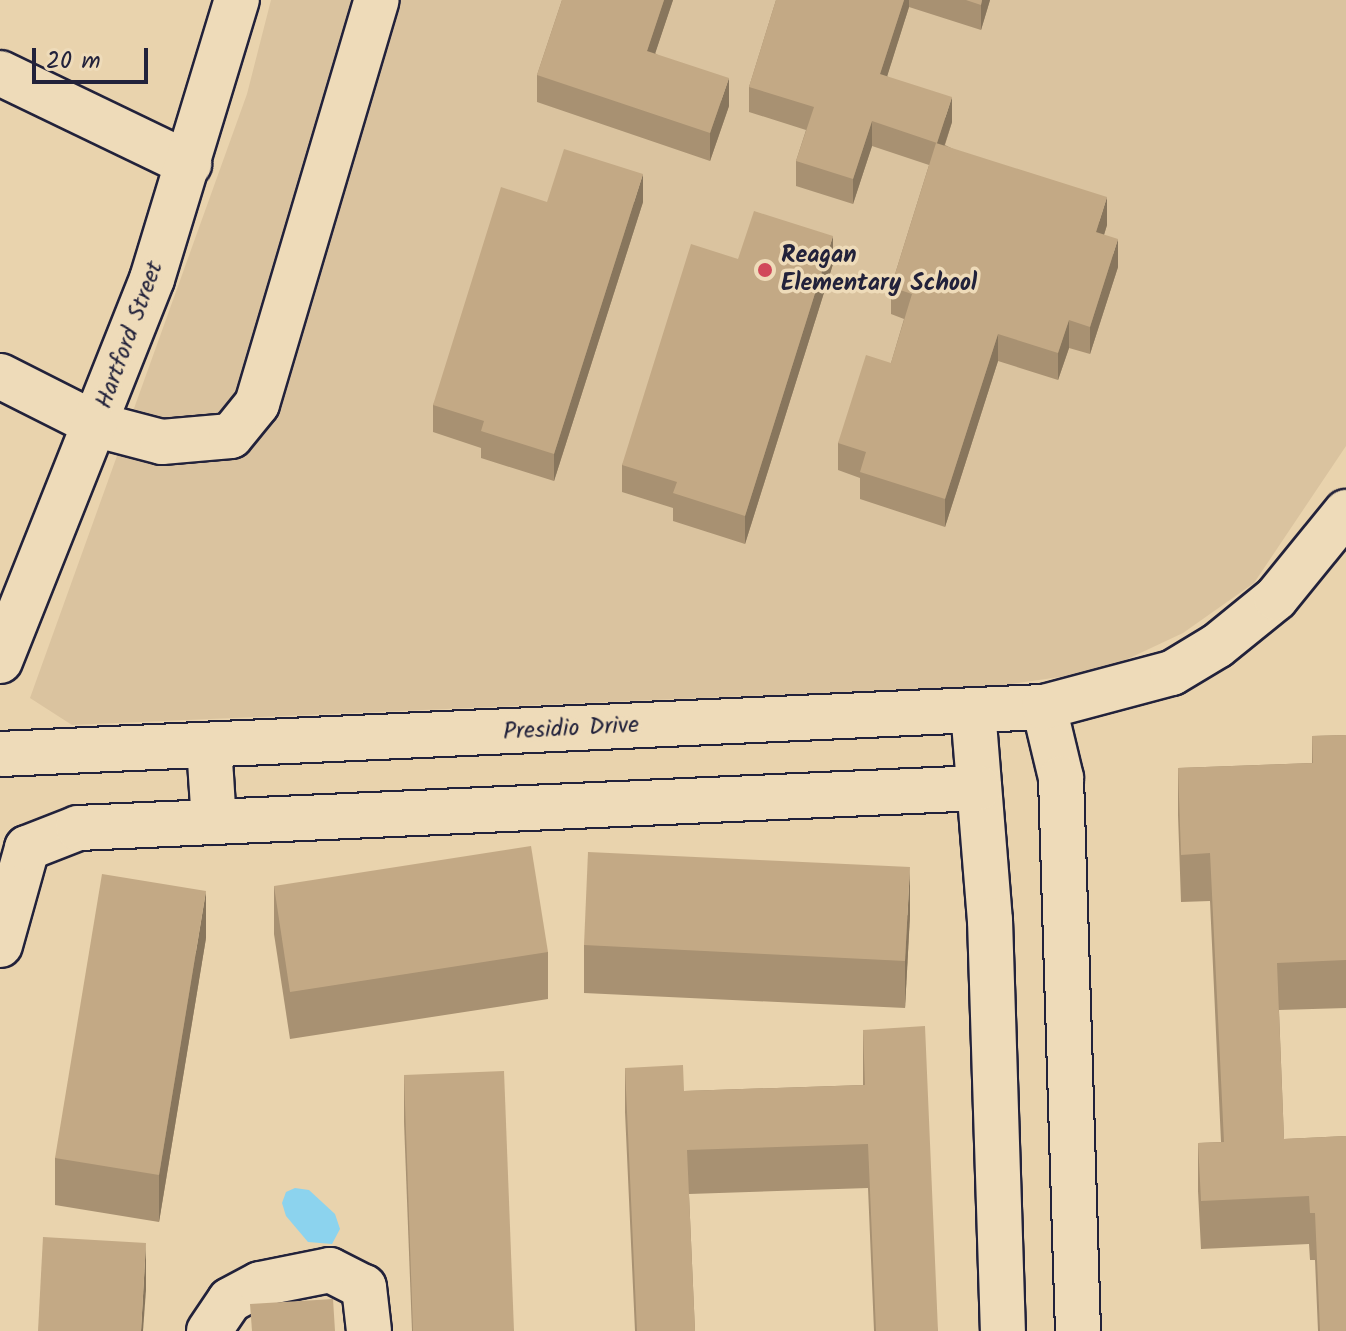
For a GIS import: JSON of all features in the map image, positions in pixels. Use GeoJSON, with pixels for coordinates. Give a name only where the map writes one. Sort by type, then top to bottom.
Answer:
{"type":"FeatureCollection","features":[{"type":"Feature","properties":{"kind":"street","name":"Hartford Street"},"geometry":{"type":"LineString","coordinates":[[0,661],[97,425],[189,164],[237,0]]}},
{"type":"Feature","properties":{"kind":"street"},"geometry":{"type":"LineString","coordinates":[[0,376],[97,425],[162,442],[204,441],[231,436],[257,404],[377,0]]}},
{"type":"Feature","properties":{"kind":"street"},"geometry":{"type":"LineString","coordinates":[[0,73],[189,164]]}},
{"type":"Feature","properties":{"kind":"street","name":"Presidio Drive"},"geometry":{"type":"LineString","coordinates":[[0,754],[1044,707],[1172,673],[1217,646],[1276,598],[1346,512]]}},
{"type":"Feature","properties":{"kind":"street"},"geometry":{"type":"LineString","coordinates":[[1044,707],[1061,778],[1078,1331]]}},
{"type":"Feature","properties":{"kind":"street"},"geometry":{"type":"LineString","coordinates":[[973,710],[990,920],[1003,1331]]}},
{"type":"Feature","properties":{"kind":"street"},"geometry":{"type":"LineString","coordinates":[[209,745],[214,822]]}},
{"type":"Feature","properties":{"kind":"street"},"geometry":{"type":"LineString","coordinates":[[0,945],[27,848],[78,828],[979,788]]}},
{"type":"Feature","properties":{"kind":"street"},"geometry":{"type":"LineString","coordinates":[[209,1331],[230,1300],[260,1284],[330,1270],[364,1287],[369,1331]]}},
{"type":"Feature","properties":{"kind":"shaded area","name":"Reagan Elementary School"},"geometry":{"type":"Polygon","coordinates":[[[271,0],[1346,0],[1346,446],[1254,583],[1183,633],[1102,671],[1004,685],[72,725],[30,698],[247,94],[271,0]]]}},
{"type":"Feature","properties":{"kind":"water"},"geometry":{"type":"Polygon","coordinates":[[[295,1188],[309,1190],[335,1214],[340,1229],[332,1244],[308,1242],[286,1216],[282,1203],[286,1192],[295,1188]]]}},
{"type":"Feature","properties":{"kind":"building"},"geometry":{"type":"Polygon","coordinates":[[[562,0],[664,0],[647,51],[729,78],[710,133],[537,75],[562,0]]]}},
{"type":"Feature","properties":{"kind":"building"},"geometry":{"type":"Polygon","coordinates":[[[776,0],[904,0],[880,74],[952,97],[937,143],[872,121],[853,179],[796,161],[814,107],[749,87],[776,0]]]}},
{"type":"Feature","properties":{"kind":"building"},"geometry":{"type":"Polygon","coordinates":[[[936,143],[1107,197],[1096,232],[1118,239],[1090,327],[1069,320],[1058,353],[998,334],[945,499],[860,472],[866,452],[838,443],[866,355],[891,363],[912,294],[891,287],[936,143]]]}},
{"type":"Feature","properties":{"kind":"building"},"geometry":{"type":"Polygon","coordinates":[[[564,149],[643,174],[554,454],[481,431],[484,421],[433,405],[501,187],[547,202],[564,149]]]}},
{"type":"Feature","properties":{"kind":"building"},"geometry":{"type":"Polygon","coordinates":[[[754,211],[833,236],[745,516],[673,493],[677,482],[622,465],[691,244],[738,259],[754,211]]]}},
{"type":"Feature","properties":{"kind":"building"},"geometry":{"type":"Polygon","coordinates":[[[1346,735],[1346,960],[1277,963],[1284,1139],[1346,1136],[1346,1331],[1320,1331],[1315,1213],[1310,1213],[1309,1196],[1201,1201],[1198,1143],[1224,1142],[1210,853],[1181,855],[1178,768],[1313,763],[1312,736],[1346,735]]]}},
{"type":"Feature","properties":{"kind":"building"},"geometry":{"type":"Polygon","coordinates":[[[531,846],[548,952],[290,992],[274,886],[531,846]]]}},
{"type":"Feature","properties":{"kind":"building"},"geometry":{"type":"Polygon","coordinates":[[[588,852],[910,867],[905,961],[584,945],[588,852]]]}},
{"type":"Feature","properties":{"kind":"building"},"geometry":{"type":"Polygon","coordinates":[[[102,874],[206,891],[159,1175],[55,1158],[102,874]]]}},
{"type":"Feature","properties":{"kind":"building"},"geometry":{"type":"Polygon","coordinates":[[[925,1026],[938,1331],[876,1331],[868,1144],[687,1150],[695,1331],[637,1331],[625,1068],[683,1065],[684,1091],[865,1085],[863,1030],[925,1026]]]}},
{"type":"Feature","properties":{"kind":"building"},"geometry":{"type":"Polygon","coordinates":[[[504,1071],[514,1331],[413,1331],[404,1075],[504,1071]]]}},
{"type":"Feature","properties":{"kind":"building"},"geometry":{"type":"Polygon","coordinates":[[[43,1237],[146,1243],[141,1331],[38,1331],[43,1237]]]}},
{"type":"Feature","properties":{"kind":"building"},"geometry":{"type":"Polygon","coordinates":[[[333,1299],[335,1331],[252,1331],[250,1304],[333,1299]]]}},
{"type":"Feature","properties":{"kind":"place","name":"Reagan Elementary School"},"geometry":{"type":"Point","coordinates":[765,270]}}]}
